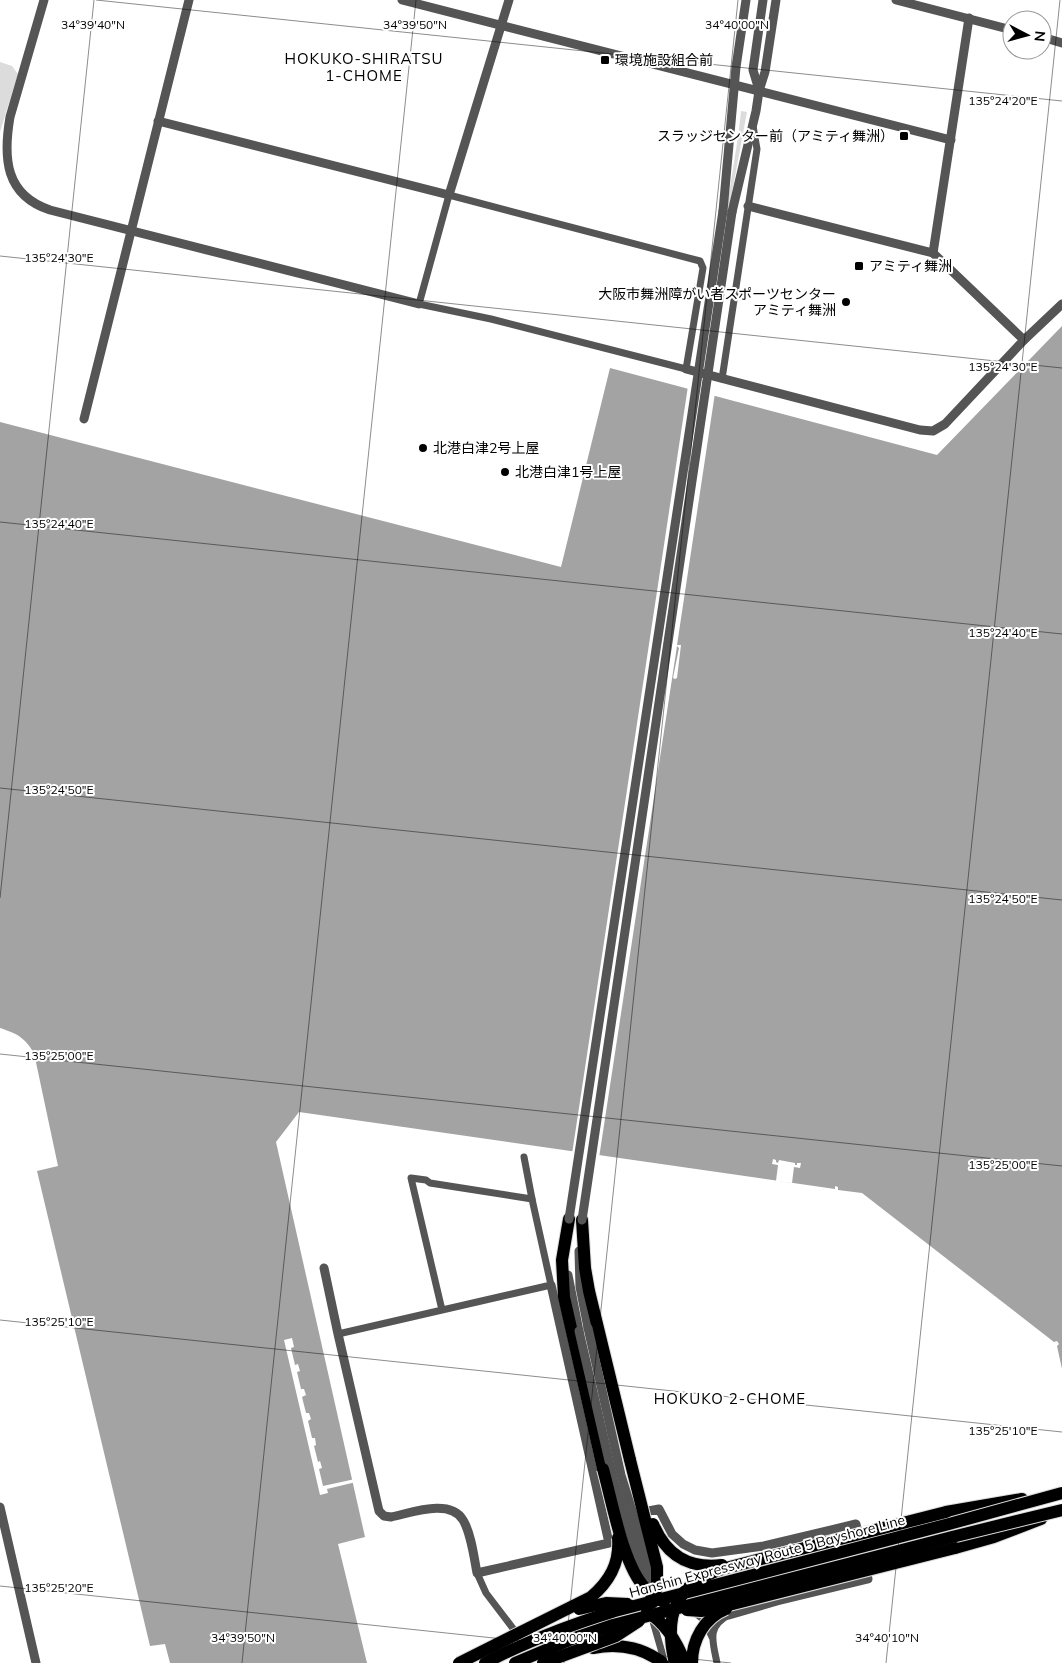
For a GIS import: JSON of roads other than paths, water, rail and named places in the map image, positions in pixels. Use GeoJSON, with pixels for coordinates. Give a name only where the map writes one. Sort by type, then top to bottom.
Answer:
{"type":"FeatureCollection","features":[{"type":"Feature","properties":{"kind":"highway"},"geometry":{"type":"LineString","coordinates":[[459,1663],[591,1597],[612,1573],[618,1556],[618,1546],[603,1469],[564,1297],[562,1260],[569,1219]]}},
{"type":"Feature","properties":{"kind":"highway"},"geometry":{"type":"LineString","coordinates":[[541,1663],[626,1631],[641,1620],[651,1606],[657,1587],[657,1567],[589,1291],[584,1260],[582,1220]]}},
{"type":"Feature","properties":{"kind":"highway"},"geometry":{"type":"LineString","coordinates":[[630,1460],[658,1536],[680,1558],[692,1563],[714,1566],[786,1552]]}},
{"type":"Feature","properties":{"kind":"highway"},"geometry":{"type":"LineString","coordinates":[[603,1469],[631,1566],[645,1587],[656,1597],[673,1607],[691,1611],[721,1607],[994,1538],[1062,1511]]}},
{"type":"Feature","properties":{"kind":"highway"},"geometry":{"type":"LineString","coordinates":[[675,1662],[671,1647],[670,1624],[676,1605],[687,1589],[702,1576],[786,1552],[946,1512],[1062,1493]]}},
{"type":"Feature","properties":{"kind":"highway","name":"Hanshin Expressway Route 5 Bayshore Line"},"geometry":{"type":"LineString","coordinates":[[485,1663],[508,1651],[563,1628],[656,1597],[949,1524],[1062,1493]]}},
{"type":"Feature","properties":{"kind":"highway","name":"Hanshin Expressway Route 5 Bayshore Line"},"geometry":{"type":"LineString","coordinates":[[515,1663],[572,1639],[613,1625],[952,1537],[1062,1511]]}},
{"type":"Feature","properties":{"kind":"highway"},"geometry":{"type":"LineString","coordinates":[[692,1663],[696,1642],[708,1622],[722,1611],[764,1596]]}},
{"type":"Feature","properties":{"kind":"highway"},"geometry":{"type":"LineString","coordinates":[[537,1625],[594,1604],[628,1604],[649,1613],[664,1626],[671,1635],[675,1662]]}},
{"type":"Feature","properties":{"kind":"highway"},"geometry":{"type":"LineString","coordinates":[[665,1638],[675,1662]]}},
{"type":"Feature","properties":{"kind":"highway"},"geometry":{"type":"LineString","coordinates":[[560,1656],[600,1646],[623,1646],[645,1651],[675,1662]]}},
{"type":"Feature","properties":{"kind":"street"},"geometry":{"type":"LineString","coordinates":[[44,0],[10,117],[6,149],[9,170],[16,186],[25,198],[37,206],[419,304],[491,319],[920,430],[933,431],[946,424],[1024,340],[1062,304]]}},
{"type":"Feature","properties":{"kind":"street"},"geometry":{"type":"LineString","coordinates":[[84,419],[189,0]]}},
{"type":"Feature","properties":{"kind":"street"},"geometry":{"type":"LineString","coordinates":[[402,0],[950,140]]}},
{"type":"Feature","properties":{"kind":"street"},"geometry":{"type":"LineString","coordinates":[[419,304],[449,195],[509,0]]}},
{"type":"Feature","properties":{"kind":"street"},"geometry":{"type":"LineString","coordinates":[[675,1662],[622,1475],[588,1328],[580,1287],[578,1264],[582,1220],[728,211],[734,85],[746,0]]}},
{"type":"Feature","properties":{"kind":"street"},"geometry":{"type":"LineString","coordinates":[[759,91],[753,70],[763,0]]}},
{"type":"Feature","properties":{"kind":"street"},"geometry":{"type":"LineString","coordinates":[[665,1638],[625,1520],[613,1478],[574,1309],[567,1265],[569,1219],[728,211],[753,126],[759,91],[765,72],[776,0]]}},
{"type":"Feature","properties":{"kind":"street"},"geometry":{"type":"LineString","coordinates":[[896,0],[1002,27]]}},
{"type":"Feature","properties":{"kind":"street"},"geometry":{"type":"LineString","coordinates":[[933,253],[969,18]]}},
{"type":"Feature","properties":{"kind":"street"},"geometry":{"type":"LineString","coordinates":[[158,121],[700,261],[703,268],[686,369]]}},
{"type":"Feature","properties":{"kind":"street"},"geometry":{"type":"LineString","coordinates":[[722,379],[756,149],[753,126]]}},
{"type":"Feature","properties":{"kind":"street"},"geometry":{"type":"LineString","coordinates":[[748,206],[933,253],[1024,340]]}},
{"type":"Feature","properties":{"kind":"street"},"geometry":{"type":"LineString","coordinates":[[524,1157],[608,1543],[636,1568],[656,1597],[675,1662]]}},
{"type":"Feature","properties":{"kind":"street"},"geometry":{"type":"LineString","coordinates":[[442,1310],[411,1178],[426,1180],[430,1183],[532,1199]]}},
{"type":"Feature","properties":{"kind":"street"},"geometry":{"type":"LineString","coordinates":[[324,1268],[379,1511],[384,1516],[391,1516],[435,1508],[449,1509],[463,1518],[477,1573],[486,1593],[541,1663]]}},
{"type":"Feature","properties":{"kind":"street"},"geometry":{"type":"LineString","coordinates":[[338,1334],[551,1285]]}},
{"type":"Feature","properties":{"kind":"street"},"geometry":{"type":"LineString","coordinates":[[0,1507],[36,1663]]}},
{"type":"Feature","properties":{"kind":"street"},"geometry":{"type":"LineString","coordinates":[[603,1520],[660,1509],[672,1534],[683,1544],[695,1550],[719,1553],[764,1546],[856,1524],[868,1579],[777,1601],[729,1615],[720,1620],[715,1627],[712,1637]]}},
{"type":"Feature","properties":{"kind":"street"},"geometry":{"type":"LineString","coordinates":[[477,1573],[608,1543]]}},
{"type":"Feature","properties":{"kind":"street"},"geometry":{"type":"LineString","coordinates":[[764,1546],[777,1601]]}},
{"type":"Feature","properties":{"kind":"street"},"geometry":{"type":"LineString","coordinates":[[636,1568],[656,1597],[704,1613],[729,1615]]}},
{"type":"Feature","properties":{"kind":"street"},"geometry":{"type":"LineString","coordinates":[[689,1608],[704,1620],[712,1637],[717,1663]]}},
{"type":"Feature","properties":{"kind":"place","name":"環境施設組合前"},"geometry":{"type":"Point","coordinates":[605,60]}},
{"type":"Feature","properties":{"kind":"place","name":"スラッジセンター前（アミティ舞洲）"},"geometry":{"type":"Point","coordinates":[904,136]}},
{"type":"Feature","properties":{"kind":"place","name":"アミティ舞洲"},"geometry":{"type":"Point","coordinates":[859,266]}},
{"type":"Feature","properties":{"kind":"place","name":"大阪市舞洲障がい者スポーツセンター アミティ舞洲"},"geometry":{"type":"Point","coordinates":[846,302]}},
{"type":"Feature","properties":{"kind":"place","name":"北港白津2号上屋"},"geometry":{"type":"Point","coordinates":[423,448]}},
{"type":"Feature","properties":{"kind":"place","name":"北港白津1号上屋"},"geometry":{"type":"Point","coordinates":[505,472]}},
{"type":"Feature","properties":{"kind":"district","name":"HOKUKO-SHIRATSU 1-CHOME"},"geometry":{"type":"Point","coordinates":[364,66]}},
{"type":"Feature","properties":{"kind":"district","name":"HOKUKO 2-CHOME"},"geometry":{"type":"Point","coordinates":[730,1398]}}]}
